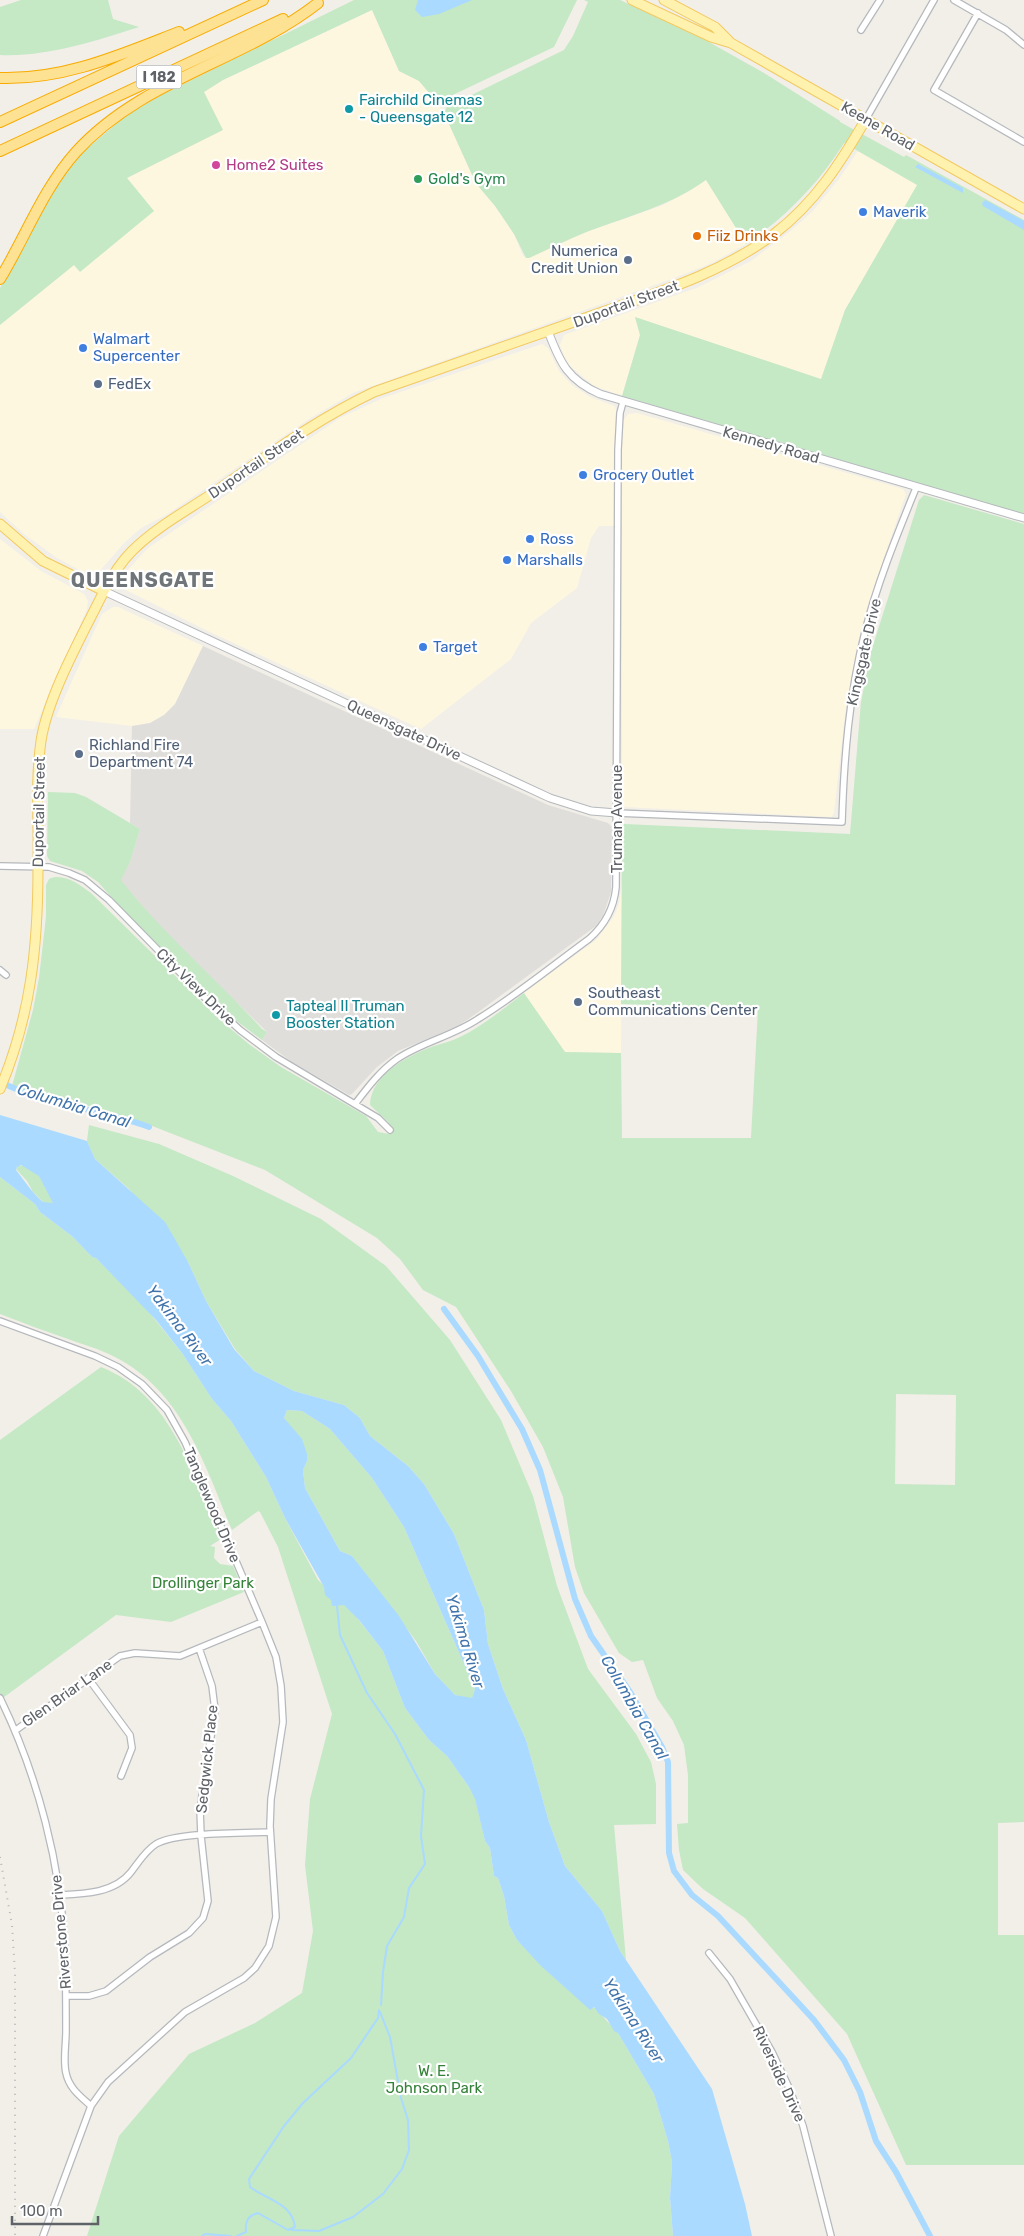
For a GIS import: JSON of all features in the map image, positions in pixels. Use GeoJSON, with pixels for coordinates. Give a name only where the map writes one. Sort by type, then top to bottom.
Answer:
{"type":"FeatureCollection","features":[{"type":"Feature","properties":{"kind":"highway","name":"I 182"},"geometry":{"type":"LineString","coordinates":[[0,122],[263,0]]}},
{"type":"Feature","properties":{"kind":"highway","name":"I 182"},"geometry":{"type":"LineString","coordinates":[[0,151],[322,2]]}},
{"type":"Feature","properties":{"kind":"highway"},"geometry":{"type":"LineString","coordinates":[[0,278],[54,180],[76,152],[97,132],[127,108],[199,68],[296,21],[322,2]]}},
{"type":"Feature","properties":{"kind":"highway"},"geometry":{"type":"LineString","coordinates":[[0,78],[42,77],[80,69],[236,12]]}},
{"type":"Feature","properties":{"kind":"main road","name":"Keene Road"},"geometry":{"type":"LineString","coordinates":[[632,0],[711,37],[731,43],[1024,209]]}},
{"type":"Feature","properties":{"kind":"main road","name":"Keene Road"},"geometry":{"type":"LineString","coordinates":[[664,0],[715,27],[731,43]]}},
{"type":"Feature","properties":{"kind":"main road","name":"Duportail Street"},"geometry":{"type":"LineString","coordinates":[[0,1089],[11,1063],[27,1008],[35,962],[38,772],[44,722],[104,591],[122,561],[145,540],[274,451],[338,410],[374,392],[677,286],[724,265],[758,245],[788,222],[819,190],[845,156],[866,119]]}},
{"type":"Feature","properties":{"kind":"main road","name":"Queensgate Drive"},"geometry":{"type":"LineString","coordinates":[[0,524],[43,561],[104,591]]}},
{"type":"Feature","properties":{"kind":"street"},"geometry":{"type":"LineString","coordinates":[[861,30],[880,0]]}},
{"type":"Feature","properties":{"kind":"street"},"geometry":{"type":"LineString","coordinates":[[866,119],[934,0]]}},
{"type":"Feature","properties":{"kind":"street"},"geometry":{"type":"LineString","coordinates":[[954,0],[1006,30],[1024,45]]}},
{"type":"Feature","properties":{"kind":"street"},"geometry":{"type":"LineString","coordinates":[[978,13],[934,90],[1024,142]]}},
{"type":"Feature","properties":{"kind":"street","name":"Kennedy Road"},"geometry":{"type":"LineString","coordinates":[[548,332],[558,359],[572,377],[595,392],[916,488],[1024,518]]}},
{"type":"Feature","properties":{"kind":"street","name":"Truman Avenue"},"geometry":{"type":"LineString","coordinates":[[356,1104],[374,1079],[392,1063],[411,1051],[457,1031],[480,1018],[589,939],[601,928],[610,912],[615,897],[617,813],[618,450],[620,413],[624,402]]}},
{"type":"Feature","properties":{"kind":"street","name":"Kingsgate Drive"},"geometry":{"type":"LineString","coordinates":[[842,822],[843,776],[849,718],[861,651],[886,564],[916,488]]}},
{"type":"Feature","properties":{"kind":"street","name":"Queensgate Drive"},"geometry":{"type":"LineString","coordinates":[[104,591],[550,798],[591,811],[842,822]]}},
{"type":"Feature","properties":{"kind":"street","name":"City View Drive"},"geometry":{"type":"LineString","coordinates":[[0,866],[38,866],[69,872],[93,885],[202,995],[240,1030],[276,1057],[378,1118],[390,1130]]}},
{"type":"Feature","properties":{"kind":"street"},"geometry":{"type":"LineString","coordinates":[[0,970],[6,975]]}},
{"type":"Feature","properties":{"kind":"street","name":"Tanglewood Drive"},"geometry":{"type":"LineString","coordinates":[[0,1322],[106,1361],[134,1377],[160,1401],[183,1437],[262,1622],[276,1657],[281,1686],[282,1722],[271,1799],[270,1832],[276,1917],[269,1946],[255,1968],[244,1978],[184,2012],[108,2082],[91,2106],[43,2236]]}},
{"type":"Feature","properties":{"kind":"street","name":"Glen Briar Lane"},"geometry":{"type":"LineString","coordinates":[[16,1730],[120,1656],[135,1653],[180,1656],[262,1622]]}},
{"type":"Feature","properties":{"kind":"street","name":"Sedgwick Place"},"geometry":{"type":"LineString","coordinates":[[66,1996],[89,1996],[106,1991],[150,1957],[190,1933],[203,1918],[208,1900],[200,1809],[215,1710],[212,1686],[199,1648]]}},
{"type":"Feature","properties":{"kind":"street"},"geometry":{"type":"LineString","coordinates":[[88,1678],[130,1735],[132,1748],[121,1776]]}},
{"type":"Feature","properties":{"kind":"street","name":"Riverstone Drive"},"geometry":{"type":"LineString","coordinates":[[0,1698],[16,1730],[48,1832],[60,1896],[66,1996],[66,2072],[72,2088],[91,2106]]}},
{"type":"Feature","properties":{"kind":"street"},"geometry":{"type":"LineString","coordinates":[[60,1896],[95,1892],[114,1886],[130,1874],[141,1857],[156,1844],[172,1837],[270,1832]]}},
{"type":"Feature","properties":{"kind":"street","name":"Riverside Drive"},"geometry":{"type":"LineString","coordinates":[[709,1952],[730,1979],[772,2052],[790,2090],[810,2150],[831,2236]]}},
{"type":"Feature","properties":{"kind":"shaded area"},"geometry":{"type":"Polygon","coordinates":[[[372,10],[399,71],[419,81],[436,101],[444,113],[473,177],[514,234],[523,256],[529,258],[586,232],[661,206],[691,190],[706,179],[746,244],[712,263],[674,278],[353,393],[309,419],[166,515],[141,528],[124,543],[98,573],[89,575],[57,558],[24,534],[0,512],[0,325],[74,265],[79,271],[154,211],[127,178],[222,130],[204,92],[223,80],[372,10]]]}},
{"type":"Feature","properties":{"kind":"shaded area"},"geometry":{"type":"Polygon","coordinates":[[[858,151],[918,185],[845,310],[821,380],[635,317],[640,335],[622,396],[594,386],[571,367],[560,345],[564,335],[699,287],[751,261],[812,212],[839,179],[858,151]]]}},
{"type":"Feature","properties":{"kind":"shaded area"},"geometry":{"type":"Polygon","coordinates":[[[542,344],[548,348],[559,371],[572,385],[590,397],[614,406],[616,409],[616,526],[599,526],[591,538],[577,588],[531,623],[511,659],[421,729],[210,632],[124,589],[121,584],[123,575],[148,548],[340,418],[383,398],[542,344]]]}},
{"type":"Feature","properties":{"kind":"shaded area"},"geometry":{"type":"Polygon","coordinates":[[[637,413],[903,489],[906,494],[868,604],[858,642],[845,715],[832,817],[624,807],[622,804],[622,422],[628,414],[637,413]]]}},
{"type":"Feature","properties":{"kind":"shaded area"},"geometry":{"type":"Polygon","coordinates":[[[0,539],[41,571],[84,594],[88,601],[87,609],[34,729],[0,729],[0,539]]]}},
{"type":"Feature","properties":{"kind":"shaded area"},"geometry":{"type":"Polygon","coordinates":[[[113,607],[118,607],[203,646],[175,704],[164,715],[150,723],[132,726],[56,717],[102,614],[113,607]]]}},
{"type":"Feature","properties":{"kind":"shaded area"},"geometry":{"type":"Polygon","coordinates":[[[203,646],[548,805],[608,823],[612,827],[611,892],[603,916],[596,926],[458,1026],[398,1051],[377,1067],[352,1094],[349,1095],[292,1062],[262,1040],[267,1032],[161,928],[120,880],[130,862],[140,829],[130,823],[132,726],[150,723],[164,715],[175,704],[203,646]]]}},
{"type":"Feature","properties":{"kind":"shaded area"},"geometry":{"type":"Polygon","coordinates":[[[622,885],[621,1053],[565,1052],[524,993],[597,939],[614,916],[619,904],[622,885]]]}},
{"type":"Feature","properties":{"kind":"green space"},"geometry":{"type":"Polygon","coordinates":[[[21,0],[108,0],[113,19],[139,27],[88,43],[53,51],[0,55],[0,7],[21,0]]]}},
{"type":"Feature","properties":{"kind":"green space"},"geometry":{"type":"Polygon","coordinates":[[[354,0],[577,0],[554,47],[440,101],[436,101],[419,81],[399,71],[372,10],[223,80],[204,92],[223,130],[127,178],[154,211],[80,272],[74,265],[0,325],[0,288],[46,203],[79,155],[127,115],[163,94],[354,0]]]}},
{"type":"Feature","properties":{"kind":"green space"},"geometry":{"type":"Polygon","coordinates":[[[584,0],[620,0],[707,41],[764,73],[840,122],[904,157],[906,155],[1024,220],[1024,514],[622,396],[640,335],[635,317],[821,379],[845,310],[917,185],[844,143],[824,172],[801,198],[761,234],[746,244],[706,180],[693,189],[664,203],[589,231],[526,258],[514,234],[473,177],[444,113],[447,107],[564,50],[573,36],[588,2],[584,0]]]}},
{"type":"Feature","properties":{"kind":"green space"},"geometry":{"type":"Polygon","coordinates":[[[924,495],[1024,524],[1024,1822],[998,1823],[998,1935],[1024,1935],[1024,2165],[906,2165],[847,2034],[745,1918],[703,1889],[683,1870],[677,1824],[688,1823],[688,1775],[684,1745],[673,1721],[657,1698],[643,1660],[632,1662],[619,1653],[584,1593],[575,1567],[563,1497],[543,1447],[511,1391],[456,1307],[423,1290],[400,1259],[377,1238],[265,1170],[142,1122],[98,1108],[27,1092],[12,1086],[33,1010],[39,978],[46,917],[46,885],[49,879],[60,877],[71,880],[91,893],[220,1020],[250,1045],[281,1067],[366,1116],[378,1132],[389,1134],[393,1130],[388,1122],[370,1105],[372,1094],[384,1075],[403,1060],[434,1046],[454,1040],[477,1028],[524,993],[565,1052],[621,1053],[622,1138],[751,1138],[758,1009],[621,1004],[622,828],[624,824],[850,834],[861,702],[870,655],[919,500],[924,495]],[[896,1394],[895,1484],[955,1485],[956,1395],[896,1394]]]}},
{"type":"Feature","properties":{"kind":"green space"},"geometry":{"type":"Polygon","coordinates":[[[48,792],[75,793],[86,797],[140,829],[130,862],[121,880],[154,919],[267,1032],[262,1040],[226,1013],[201,990],[136,925],[98,882],[82,871],[50,861],[47,856],[48,792]]]}},
{"type":"Feature","properties":{"kind":"green space"},"geometry":{"type":"Polygon","coordinates":[[[89,1125],[159,1144],[233,1176],[321,1219],[386,1266],[450,1340],[501,1420],[533,1496],[557,1586],[588,1669],[636,1734],[651,1762],[656,1784],[656,1824],[614,1825],[626,1960],[602,1911],[565,1866],[549,1822],[526,1740],[503,1689],[488,1644],[484,1610],[454,1534],[424,1484],[408,1466],[370,1436],[360,1418],[344,1405],[294,1391],[254,1371],[235,1349],[206,1301],[188,1262],[129,1189],[95,1159],[87,1141],[89,1125]]]}},
{"type":"Feature","properties":{"kind":"green space"},"geometry":{"type":"Polygon","coordinates":[[[18,1166],[25,1166],[31,1169],[41,1178],[54,1203],[43,1202],[33,1192],[27,1181],[16,1169],[18,1166]]]}},
{"type":"Feature","properties":{"kind":"green space","name":"W. E. Johnson Park"},"geometry":{"type":"Polygon","coordinates":[[[0,1177],[35,1204],[40,1212],[73,1237],[92,1257],[96,1258],[144,1306],[182,1353],[212,1399],[231,1421],[266,1477],[285,1518],[318,1580],[354,1614],[383,1651],[405,1708],[429,1740],[447,1756],[475,1798],[485,1841],[490,1848],[494,1876],[498,1878],[504,1896],[509,1925],[517,1940],[549,1973],[588,2006],[595,2008],[618,2033],[654,2094],[668,2141],[672,2162],[670,2198],[673,2236],[87,2236],[119,2136],[189,2054],[255,2023],[302,1993],[313,1931],[305,1865],[310,1799],[332,1714],[278,1547],[260,1512],[258,1511],[232,1530],[201,1456],[174,1410],[158,1389],[138,1372],[115,1357],[0,1314],[0,1177]]]}},
{"type":"Feature","properties":{"kind":"green space","name":"Drollinger Park"},"geometry":{"type":"Polygon","coordinates":[[[101,1367],[125,1380],[146,1397],[163,1417],[177,1439],[221,1539],[210,1546],[215,1547],[214,1558],[220,1564],[233,1566],[244,1592],[171,1622],[116,1615],[0,1700],[0,1440],[101,1367]]]}},
{"type":"Feature","properties":{"kind":"green space"},"geometry":{"type":"Polygon","coordinates":[[[287,1410],[302,1411],[330,1429],[372,1478],[404,1527],[475,1689],[472,1699],[455,1695],[435,1674],[416,1641],[352,1556],[340,1551],[305,1488],[303,1470],[307,1461],[284,1418],[287,1410]]]}},
{"type":"Feature","properties":{"kind":"water"},"geometry":{"type":"Polygon","coordinates":[[[418,0],[472,0],[439,14],[422,17],[415,10],[418,0]]]}},
{"type":"Feature","properties":{"kind":"water"},"geometry":{"type":"Polygon","coordinates":[[[918,164],[963,188],[963,193],[915,167],[918,164]]]}},
{"type":"Feature","properties":{"kind":"water"},"geometry":{"type":"Polygon","coordinates":[[[985,200],[1024,221],[1024,230],[983,206],[982,203],[985,200]]]}},
{"type":"Feature","properties":{"kind":"water","name":"Yakima River"},"geometry":{"type":"Polygon","coordinates":[[[0,1115],[87,1141],[95,1159],[165,1222],[188,1262],[206,1301],[234,1349],[254,1371],[294,1391],[344,1405],[360,1418],[370,1436],[408,1466],[424,1484],[454,1534],[484,1610],[488,1644],[503,1689],[526,1740],[549,1822],[565,1866],[602,1911],[620,1951],[712,2089],[745,2204],[752,2236],[673,2236],[670,2198],[672,2162],[668,2141],[654,2094],[618,2033],[614,2031],[607,2019],[599,2014],[594,2007],[590,2010],[541,1966],[517,1940],[509,1925],[504,1896],[498,1878],[494,1876],[490,1848],[485,1841],[475,1799],[469,1787],[447,1756],[429,1740],[405,1708],[383,1651],[359,1620],[344,1605],[332,1606],[331,1600],[325,1595],[324,1587],[285,1518],[266,1477],[231,1421],[212,1399],[182,1353],[156,1320],[96,1258],[92,1257],[73,1237],[40,1212],[35,1204],[0,1177],[0,1115]],[[21,1165],[16,1170],[32,1191],[43,1202],[53,1203],[39,1176],[21,1165]],[[287,1410],[284,1418],[302,1439],[307,1454],[307,1461],[303,1470],[305,1488],[340,1551],[352,1556],[399,1616],[435,1674],[455,1695],[472,1698],[475,1689],[404,1527],[372,1478],[330,1429],[302,1411],[287,1410]]]}},
{"type":"Feature","properties":{"kind":"waterway","name":"Columbia Canal"},"geometry":{"type":"LineString","coordinates":[[0,1082],[55,1102],[149,1127]]}},
{"type":"Feature","properties":{"kind":"waterway","name":"Columbia Canal"},"geometry":{"type":"LineString","coordinates":[[444,1309],[478,1356],[522,1429],[540,1470],[575,1599],[591,1636],[630,1692],[662,1747],[668,1762],[669,1853],[674,1871],[692,1895],[718,1916],[814,2020],[844,2060],[860,2092],[876,2141],[896,2172],[930,2236]]}},
{"type":"Feature","properties":{"kind":"waterway"},"geometry":{"type":"LineString","coordinates":[[337,1606],[340,1635],[367,1693],[395,1734],[424,1790],[421,1836],[425,1864],[409,1888],[404,1917],[387,1946],[381,2005]]}},
{"type":"Feature","properties":{"kind":"waterway"},"geometry":{"type":"LineString","coordinates":[[237,2236],[246,2232],[248,2220],[251,2216],[258,2213],[288,2230],[295,2227],[289,2212],[278,2203],[250,2187],[249,2179],[284,2126],[303,2103],[351,2058],[378,2018],[379,2010]]}},
{"type":"Feature","properties":{"kind":"waterway"},"geometry":{"type":"LineString","coordinates":[[292,2230],[319,2231],[353,2217],[383,2194],[402,2169],[409,2150],[408,2120],[401,2098],[390,2037],[380,2012]]}},
{"type":"Feature","properties":{"kind":"waterway"},"geometry":{"type":"LineString","coordinates":[[202,2236],[205,2234],[231,2236]]}},
{"type":"Feature","properties":{"kind":"railway"},"geometry":{"type":"LineString","coordinates":[[0,1857],[12,1925],[15,1973],[15,2236]]}},
{"type":"Feature","properties":{"kind":"place","name":"Fairchild Cinemas - Queensgate 12"},"geometry":{"type":"Point","coordinates":[349,109]}},
{"type":"Feature","properties":{"kind":"place","name":"Home2 Suites"},"geometry":{"type":"Point","coordinates":[216,165]}},
{"type":"Feature","properties":{"kind":"place","name":"Gold's Gym"},"geometry":{"type":"Point","coordinates":[418,179]}},
{"type":"Feature","properties":{"kind":"place","name":"Maverik"},"geometry":{"type":"Point","coordinates":[863,212]}},
{"type":"Feature","properties":{"kind":"place","name":"Fiiz Drinks"},"geometry":{"type":"Point","coordinates":[697,236]}},
{"type":"Feature","properties":{"kind":"place","name":"Numerica Credit Union"},"geometry":{"type":"Point","coordinates":[628,260]}},
{"type":"Feature","properties":{"kind":"place","name":"Walmart Supercenter"},"geometry":{"type":"Point","coordinates":[83,348]}},
{"type":"Feature","properties":{"kind":"place","name":"FedEx"},"geometry":{"type":"Point","coordinates":[98,384]}},
{"type":"Feature","properties":{"kind":"place","name":"Grocery Outlet"},"geometry":{"type":"Point","coordinates":[583,475]}},
{"type":"Feature","properties":{"kind":"place","name":"Ross"},"geometry":{"type":"Point","coordinates":[530,539]}},
{"type":"Feature","properties":{"kind":"place","name":"Marshalls"},"geometry":{"type":"Point","coordinates":[507,560]}},
{"type":"Feature","properties":{"kind":"place","name":"Target"},"geometry":{"type":"Point","coordinates":[423,647]}},
{"type":"Feature","properties":{"kind":"place","name":"Richland Fire Department 74"},"geometry":{"type":"Point","coordinates":[79,754]}},
{"type":"Feature","properties":{"kind":"place","name":"Southeast Communications Center"},"geometry":{"type":"Point","coordinates":[578,1002]}},
{"type":"Feature","properties":{"kind":"place","name":"Tapteal II Truman Booster Station"},"geometry":{"type":"Point","coordinates":[276,1015]}},
{"type":"Feature","properties":{"kind":"district","name":"QUEENSGATE"},"geometry":{"type":"Point","coordinates":[143,580]}}]}
